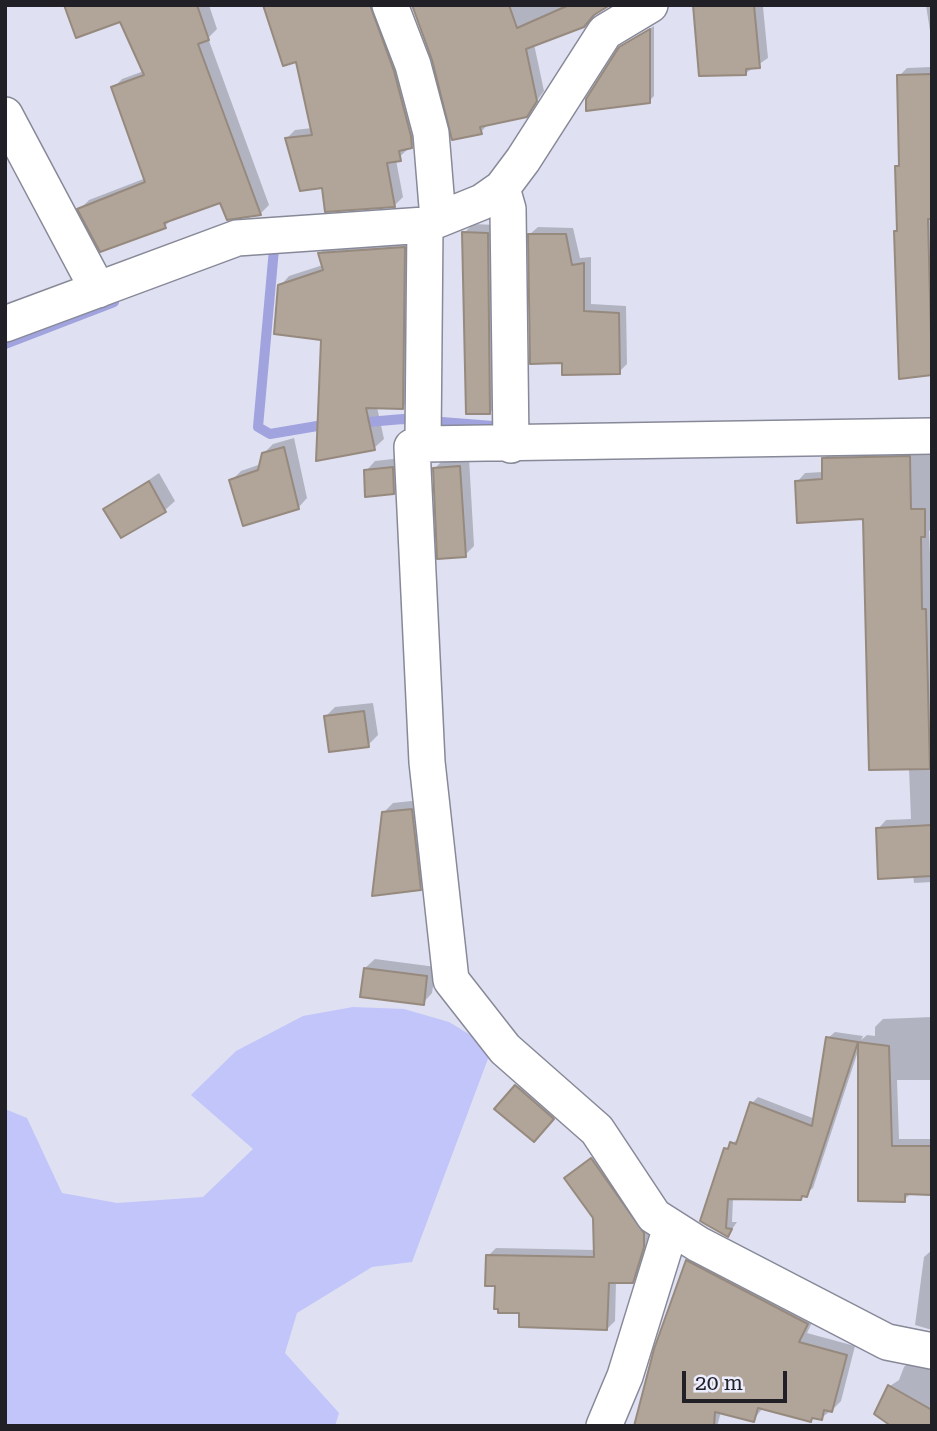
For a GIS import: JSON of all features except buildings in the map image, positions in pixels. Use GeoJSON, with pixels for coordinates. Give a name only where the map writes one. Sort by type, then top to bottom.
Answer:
{"type":"FeatureCollection","features":[{"type":"Feature","properties":{"kind":"street"},"geometry":{"type":"LineString","coordinates":[[390,5],[413,65],[431,133],[431,222],[424,428],[411,447],[427,762],[451,981],[505,1049],[597,1130],[654,1216],[887,1342],[932,1351]]}},
{"type":"Feature","properties":{"kind":"street"},"geometry":{"type":"LineString","coordinates":[[5,324],[237,238],[431,222],[482,202],[502,188],[605,32],[650,5]]}},
{"type":"Feature","properties":{"kind":"street"},"geometry":{"type":"LineString","coordinates":[[5,115],[98,290]]}},
{"type":"Feature","properties":{"kind":"street"},"geometry":{"type":"LineString","coordinates":[[502,188],[508,209],[511,432]]}},
{"type":"Feature","properties":{"kind":"street"},"geometry":{"type":"LineString","coordinates":[[424,428],[511,432],[932,436]]}},
{"type":"Feature","properties":{"kind":"street"},"geometry":{"type":"LineString","coordinates":[[604,1426],[625,1376],[671,1227]]}},
{"type":"Feature","properties":{"kind":"shaded area"},"geometry":{"type":"Polygon","coordinates":[[[353,1007],[404,1009],[449,1022],[492,1048],[412,1262],[372,1267],[297,1313],[285,1353],[339,1413],[335,1426],[5,1426],[5,1109],[27,1118],[62,1193],[117,1203],[203,1197],[253,1149],[191,1095],[236,1051],[303,1016],[353,1007]]]}},
{"type":"Feature","properties":{"kind":"waterway"},"geometry":{"type":"LineString","coordinates":[[267,249],[274,249],[258,427],[270,434],[329,424]]}},
{"type":"Feature","properties":{"kind":"waterway"},"geometry":{"type":"LineString","coordinates":[[5,344],[114,302]]}},
{"type":"Feature","properties":{"kind":"waterway"},"geometry":{"type":"LineString","coordinates":[[356,423],[403,419],[493,426]]}}]}
